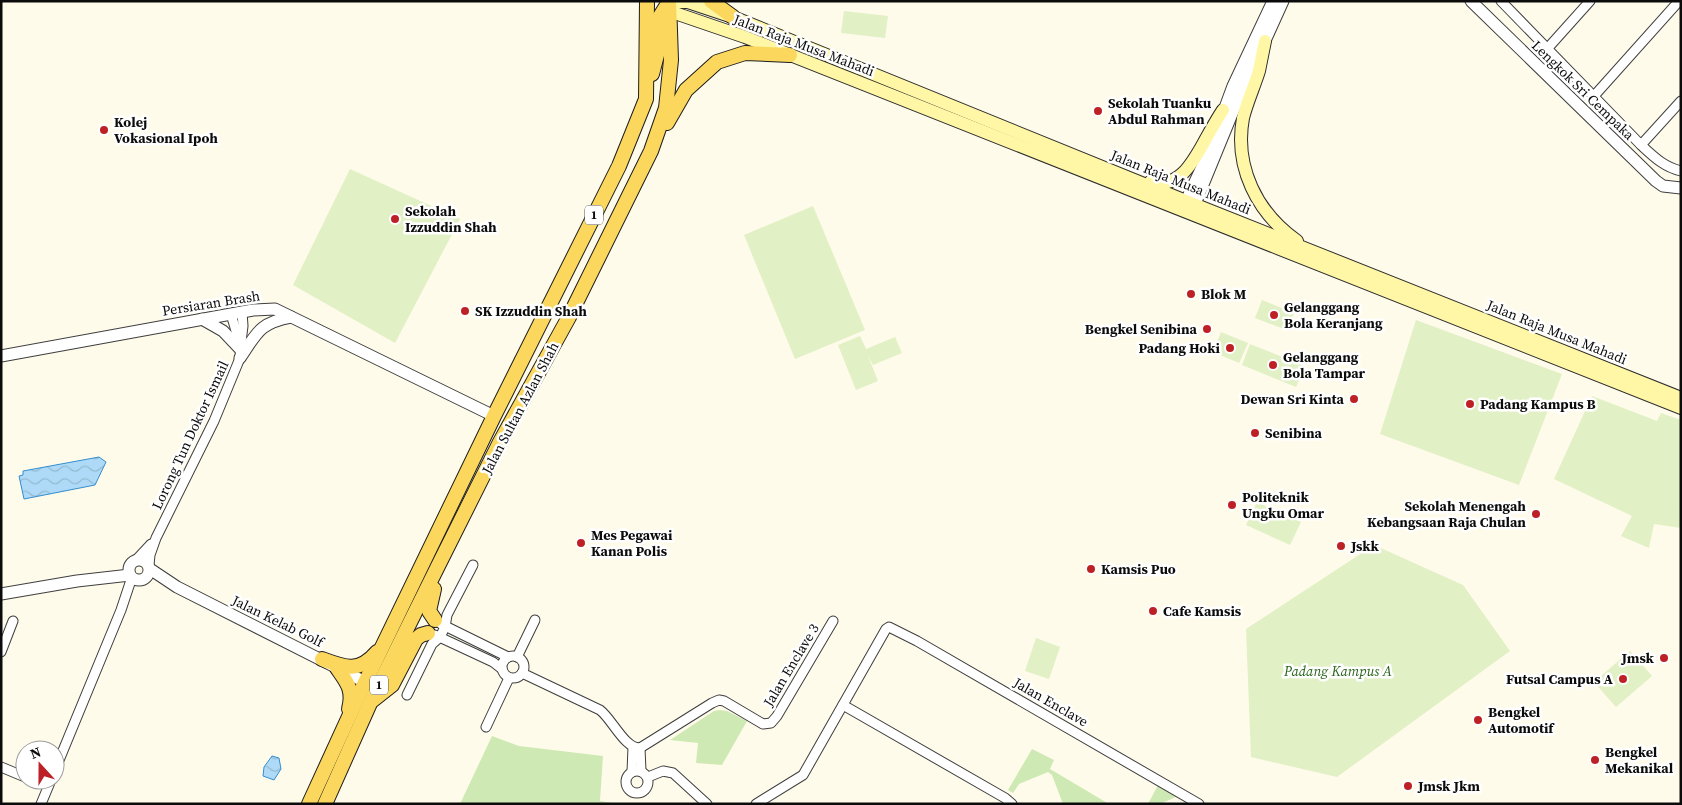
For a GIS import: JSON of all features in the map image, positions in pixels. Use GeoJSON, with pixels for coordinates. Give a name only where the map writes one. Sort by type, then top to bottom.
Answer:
{"type":"FeatureCollection","features":[{"type":"Feature","properties":{"kind":"main road","name":"Jalan Sultan Azlan Shah"},"geometry":{"type":"LineString","coordinates":[[309,804],[365,682],[494,416],[619,166],[646,99],[648,1]]}},
{"type":"Feature","properties":{"kind":"main road"},"geometry":{"type":"LineString","coordinates":[[711,1],[733,17]]}},
{"type":"Feature","properties":{"kind":"main road","name":"Jalan Raja Musa Mahadi"},"geometry":{"type":"LineString","coordinates":[[666,5],[688,2],[733,17],[1127,176],[1189,206],[1414,296],[1681,398]]}},
{"type":"Feature","properties":{"kind":"main road","name":"Jalan Sultan Azlan Shah"},"geometry":{"type":"LineString","coordinates":[[325,804],[371,702],[440,562],[500,442],[572,310],[650,151],[666,108],[671,60],[666,5]]}},
{"type":"Feature","properties":{"kind":"main road"},"geometry":{"type":"LineString","coordinates":[[646,99],[657,54],[657,21],[666,5]]}},
{"type":"Feature","properties":{"kind":"main road","name":"Jalan Raja Musa Mahadi"},"geometry":{"type":"LineString","coordinates":[[666,5],[790,55],[1189,206],[1311,250],[1384,284]]}},
{"type":"Feature","properties":{"kind":"main road"},"geometry":{"type":"LineString","coordinates":[[1265,41],[1243,120],[1242,161],[1250,187],[1258,200],[1288,235],[1311,250]]}},
{"type":"Feature","properties":{"kind":"main road"},"geometry":{"type":"LineString","coordinates":[[650,151],[686,90],[717,62],[745,53],[790,55]]}},
{"type":"Feature","properties":{"kind":"main road"},"geometry":{"type":"LineString","coordinates":[[1127,176],[1133,174],[1155,182],[1165,183],[1176,178],[1192,163],[1223,110]]}},
{"type":"Feature","properties":{"kind":"main road","name":"Jalan Raja Musa Mahadi"},"geometry":{"type":"LineString","coordinates":[[1414,296],[1681,408]]}},
{"type":"Feature","properties":{"kind":"main road"},"geometry":{"type":"LineString","coordinates":[[440,562],[429,605],[429,611],[440,623]]}},
{"type":"Feature","properties":{"kind":"main road"},"geometry":{"type":"LineString","coordinates":[[365,682],[379,671],[428,572],[440,562]]}},
{"type":"Feature","properties":{"kind":"main road"},"geometry":{"type":"LineString","coordinates":[[371,702],[392,685],[416,639],[421,635],[434,635]]}},
{"type":"Feature","properties":{"kind":"main road"},"geometry":{"type":"LineString","coordinates":[[322,660],[345,668],[355,666],[367,662],[385,641]]}},
{"type":"Feature","properties":{"kind":"main road"},"geometry":{"type":"LineString","coordinates":[[337,668],[349,684],[350,703],[344,727]]}},
{"type":"Feature","properties":{"kind":"street"},"geometry":{"type":"LineString","coordinates":[[1189,206],[1236,77],[1273,1]]}},
{"type":"Feature","properties":{"kind":"street"},"geometry":{"type":"LineString","coordinates":[[1189,206],[1283,1]]}},
{"type":"Feature","properties":{"kind":"street","name":"Lengkok Sri Cempaka"},"geometry":{"type":"LineString","coordinates":[[1471,1],[1656,181],[1663,186],[1681,188]]}},
{"type":"Feature","properties":{"kind":"street"},"geometry":{"type":"LineString","coordinates":[[1501,1],[1660,163],[1681,171]]}},
{"type":"Feature","properties":{"kind":"street"},"geometry":{"type":"LineString","coordinates":[[1547,49],[1590,1]]}},
{"type":"Feature","properties":{"kind":"street"},"geometry":{"type":"LineString","coordinates":[[1594,96],[1679,1]]}},
{"type":"Feature","properties":{"kind":"street"},"geometry":{"type":"LineString","coordinates":[[1642,145],[1681,101]]}},
{"type":"Feature","properties":{"kind":"street","name":"Persiaran Brash"},"geometry":{"type":"LineString","coordinates":[[1,356],[236,313],[266,309],[276,310],[494,416]]}},
{"type":"Feature","properties":{"kind":"street"},"geometry":{"type":"LineString","coordinates":[[236,313],[236,331],[241,350]]}},
{"type":"Feature","properties":{"kind":"street"},"geometry":{"type":"LineString","coordinates":[[241,350],[270,322],[291,317]]}},
{"type":"Feature","properties":{"kind":"street"},"geometry":{"type":"LineString","coordinates":[[202,319],[223,331],[241,350]]}},
{"type":"Feature","properties":{"kind":"street","name":"Lorong Tun Doktor Ismail"},"geometry":{"type":"LineString","coordinates":[[65,746],[121,610],[214,421],[241,350]]}},
{"type":"Feature","properties":{"kind":"street","name":"Lorong Tun Doktor Ismail"},"geometry":{"type":"LineString","coordinates":[[139,571],[150,555],[156,538]]}},
{"type":"Feature","properties":{"kind":"street"},"geometry":{"type":"LineString","coordinates":[[407,694],[432,644],[440,623],[447,615],[473,565]]}},
{"type":"Feature","properties":{"kind":"street"},"geometry":{"type":"LineString","coordinates":[[1,594],[139,571]]}},
{"type":"Feature","properties":{"kind":"street","name":"Jalan Kelab Golf"},"geometry":{"type":"LineString","coordinates":[[139,571],[177,587],[365,682]]}},
{"type":"Feature","properties":{"kind":"street"},"geometry":{"type":"LineString","coordinates":[[502,669],[503,662],[513,657],[535,620]]}},
{"type":"Feature","properties":{"kind":"street"},"geometry":{"type":"LineString","coordinates":[[1,652],[13,621]]}},
{"type":"Feature","properties":{"kind":"street","name":"Jalan Enclave 3"},"geometry":{"type":"LineString","coordinates":[[637,748],[719,700],[724,701],[763,724],[771,723],[834,621]]}},
{"type":"Feature","properties":{"kind":"street"},"geometry":{"type":"LineString","coordinates":[[434,635],[493,662],[509,678],[516,678],[524,670],[523,662],[440,623]]}},
{"type":"Feature","properties":{"kind":"street","name":"Jalan Enclave"},"geometry":{"type":"LineString","coordinates":[[843,705],[886,629],[889,627],[1180,791],[1199,804]]}},
{"type":"Feature","properties":{"kind":"street"},"geometry":{"type":"LineString","coordinates":[[522,673],[600,710],[627,742],[637,748],[640,774],[672,773],[707,804]]}},
{"type":"Feature","properties":{"kind":"street"},"geometry":{"type":"LineString","coordinates":[[486,727],[509,678]]}},
{"type":"Feature","properties":{"kind":"street"},"geometry":{"type":"LineString","coordinates":[[756,804],[803,775],[843,705],[1005,798],[1012,804]]}},
{"type":"Feature","properties":{"kind":"street"},"geometry":{"type":"LineString","coordinates":[[1,767],[15,773]]}},
{"type":"Feature","properties":{"kind":"street"},"geometry":{"type":"LineString","coordinates":[[41,804],[46,790]]}},
{"type":"Feature","properties":{"kind":"green space"},"geometry":{"type":"Polygon","coordinates":[[[844,11],[888,16],[885,38],[841,33],[844,11]]]}},
{"type":"Feature","properties":{"kind":"green space"},"geometry":{"type":"Polygon","coordinates":[[[350,169],[460,219],[395,343],[293,285],[350,169]]]}},
{"type":"Feature","properties":{"kind":"green space"},"geometry":{"type":"Polygon","coordinates":[[[813,206],[865,330],[795,359],[744,235],[813,206]]]}},
{"type":"Feature","properties":{"kind":"green space","name":"Gelanggang Bola Keranjang"},"geometry":{"type":"Polygon","coordinates":[[[1262,300],[1294,313],[1287,330],[1255,318],[1262,300]]]}},
{"type":"Feature","properties":{"kind":"green space","name":"Padang Kampus B"},"geometry":{"type":"Polygon","coordinates":[[[1416,320],[1562,374],[1519,485],[1380,434],[1416,320]]]}},
{"type":"Feature","properties":{"kind":"green space","name":"Padang Hoki"},"geometry":{"type":"Polygon","coordinates":[[[1221,332],[1248,343],[1239,363],[1213,352],[1221,332]]]}},
{"type":"Feature","properties":{"kind":"green space"},"geometry":{"type":"Polygon","coordinates":[[[860,336],[866,349],[895,337],[902,353],[873,365],[868,356],[878,381],[856,390],[838,345],[860,336]]]}},
{"type":"Feature","properties":{"kind":"green space","name":"Gelanggang Bola Tampar"},"geometry":{"type":"Polygon","coordinates":[[[1250,344],[1305,366],[1296,387],[1242,365],[1250,344]]]}},
{"type":"Feature","properties":{"kind":"green space"},"geometry":{"type":"Polygon","coordinates":[[[1592,396],[1657,421],[1661,413],[1681,420],[1681,505],[1678,508],[1681,506],[1681,528],[1654,524],[1649,548],[1621,536],[1632,516],[1554,479],[1592,396]]]}},
{"type":"Feature","properties":{"kind":"green space"},"geometry":{"type":"Polygon","coordinates":[[[1257,502],[1301,522],[1290,545],[1246,525],[1257,502]]]}},
{"type":"Feature","properties":{"kind":"green space","name":"Padang Kampus A"},"geometry":{"type":"Polygon","coordinates":[[[1374,545],[1463,585],[1510,651],[1337,777],[1251,757],[1246,629],[1374,545]]]}},
{"type":"Feature","properties":{"kind":"green space"},"geometry":{"type":"Polygon","coordinates":[[[1036,638],[1060,647],[1049,679],[1025,671],[1036,638]]]}},
{"type":"Feature","properties":{"kind":"green space","name":"Futsal Campus A"},"geometry":{"type":"Polygon","coordinates":[[[1630,651],[1652,676],[1616,707],[1594,682],[1630,651]]]}},
{"type":"Feature","properties":{"kind":"green space"},"geometry":{"type":"Polygon","coordinates":[[[714,711],[727,711],[747,721],[722,765],[696,763],[698,743],[670,740],[714,711]]]}},
{"type":"Feature","properties":{"kind":"green space"},"geometry":{"type":"Polygon","coordinates":[[[492,736],[519,746],[603,756],[600,801],[618,804],[460,804],[492,736]]]}},
{"type":"Feature","properties":{"kind":"green space"},"geometry":{"type":"Polygon","coordinates":[[[1032,749],[1054,760],[1050,769],[1109,804],[1063,804],[1052,775],[1048,772],[1019,784],[1013,793],[1008,790],[1032,749]]]}},
{"type":"Feature","properties":{"kind":"green space"},"geometry":{"type":"Polygon","coordinates":[[[1158,785],[1178,796],[1160,804],[1148,804],[1158,785]]]}},
{"type":"Feature","properties":{"kind":"water"},"geometry":{"type":"Polygon","coordinates":[[[99,457],[106,462],[95,485],[24,499],[19,476],[23,475],[23,471],[99,457]]]}},
{"type":"Feature","properties":{"kind":"water"},"geometry":{"type":"Polygon","coordinates":[[[272,756],[279,758],[281,769],[274,780],[263,776],[264,767],[272,756]]]}},
{"type":"Feature","properties":{"kind":"place","name":"Sekolah Tuanku Abdul Rahman"},"geometry":{"type":"Point","coordinates":[1098,111]}},
{"type":"Feature","properties":{"kind":"place","name":"Kolej Vokasional Ipoh"},"geometry":{"type":"Point","coordinates":[104,130]}},
{"type":"Feature","properties":{"kind":"place","name":"Sekolah Izzuddin Shah"},"geometry":{"type":"Point","coordinates":[395,219]}},
{"type":"Feature","properties":{"kind":"place","name":"Blok M"},"geometry":{"type":"Point","coordinates":[1191,294]}},
{"type":"Feature","properties":{"kind":"place","name":"SK Izzuddin Shah"},"geometry":{"type":"Point","coordinates":[465,311]}},
{"type":"Feature","properties":{"kind":"place","name":"Gelanggang Bola Keranjang"},"geometry":{"type":"Point","coordinates":[1274,315]}},
{"type":"Feature","properties":{"kind":"place","name":"Bengkel Senibina"},"geometry":{"type":"Point","coordinates":[1207,329]}},
{"type":"Feature","properties":{"kind":"place","name":"Padang Hoki"},"geometry":{"type":"Point","coordinates":[1230,348]}},
{"type":"Feature","properties":{"kind":"place","name":"Gelanggang Bola Tampar"},"geometry":{"type":"Point","coordinates":[1273,365]}},
{"type":"Feature","properties":{"kind":"place","name":"Dewan Sri Kinta"},"geometry":{"type":"Point","coordinates":[1354,399]}},
{"type":"Feature","properties":{"kind":"place","name":"Padang Kampus B"},"geometry":{"type":"Point","coordinates":[1470,404]}},
{"type":"Feature","properties":{"kind":"place","name":"Senibina"},"geometry":{"type":"Point","coordinates":[1255,433]}},
{"type":"Feature","properties":{"kind":"place","name":"Politeknik Ungku Omar"},"geometry":{"type":"Point","coordinates":[1232,505]}},
{"type":"Feature","properties":{"kind":"place","name":"Sekolah Menengah Kebangsaan Raja Chulan"},"geometry":{"type":"Point","coordinates":[1536,514]}},
{"type":"Feature","properties":{"kind":"place","name":"Mes Pegawai Kanan Polis"},"geometry":{"type":"Point","coordinates":[581,543]}},
{"type":"Feature","properties":{"kind":"place","name":"Jskk"},"geometry":{"type":"Point","coordinates":[1341,546]}},
{"type":"Feature","properties":{"kind":"place","name":"Kamsis Puo"},"geometry":{"type":"Point","coordinates":[1091,569]}},
{"type":"Feature","properties":{"kind":"place","name":"Cafe Kamsis"},"geometry":{"type":"Point","coordinates":[1153,611]}},
{"type":"Feature","properties":{"kind":"place","name":"Jmsk"},"geometry":{"type":"Point","coordinates":[1664,658]}},
{"type":"Feature","properties":{"kind":"place","name":"Futsal Campus A"},"geometry":{"type":"Point","coordinates":[1623,679]}},
{"type":"Feature","properties":{"kind":"place","name":"Bengkel Automotif"},"geometry":{"type":"Point","coordinates":[1478,720]}},
{"type":"Feature","properties":{"kind":"place","name":"Bengkel Mekanikal"},"geometry":{"type":"Point","coordinates":[1595,760]}},
{"type":"Feature","properties":{"kind":"place","name":"Jmsk Jkm"},"geometry":{"type":"Point","coordinates":[1408,786]}}]}
